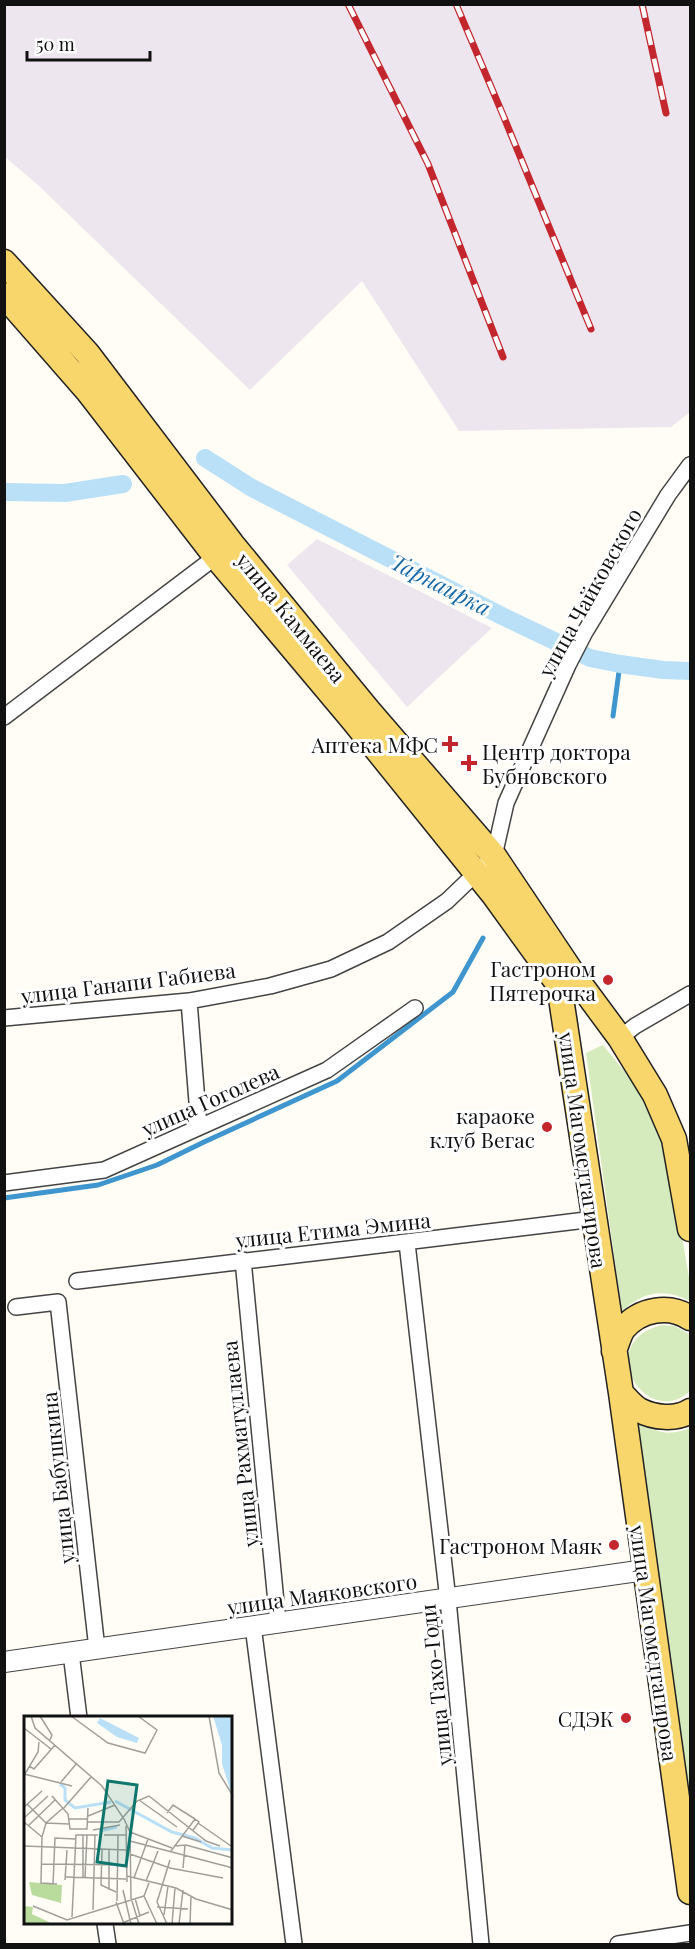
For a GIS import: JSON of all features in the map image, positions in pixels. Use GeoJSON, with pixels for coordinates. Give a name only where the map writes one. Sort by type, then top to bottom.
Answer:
{"type":"FeatureCollection","features":[{"type":"Feature","properties":{"kind":"main road","name":"улица Каммаева"},"geometry":{"type":"LineString","coordinates":[[4,262],[103,374],[224,550],[353,720],[567,981]]}},
{"type":"Feature","properties":{"kind":"main road","name":"улица Каммаева"},"geometry":{"type":"LineString","coordinates":[[4,295],[224,550],[368,710],[494,856],[567,981]]}},
{"type":"Feature","properties":{"kind":"main road","name":"улица Магомедтагирова"},"geometry":{"type":"LineString","coordinates":[[567,981],[620,1038],[682,1140],[690,1229]]}},
{"type":"Feature","properties":{"kind":"main road","name":"улица Магомедтагирова"},"geometry":{"type":"LineString","coordinates":[[567,981],[594,1219],[621,1393],[690,1892]]}},
{"type":"Feature","properties":{"kind":"main road"},"geometry":{"type":"LineString","coordinates":[[614,1351],[622,1330],[638,1316],[659,1309],[681,1312],[690,1318]]}},
{"type":"Feature","properties":{"kind":"main road"},"geometry":{"type":"LineString","coordinates":[[621,1393],[638,1410],[660,1417],[684,1415],[690,1411]]}},
{"type":"Feature","properties":{"kind":"street","name":"улица Чайковского"},"geometry":{"type":"LineString","coordinates":[[494,856],[506,803],[568,665],[585,632],[668,495],[690,465]]}},
{"type":"Feature","properties":{"kind":"street"},"geometry":{"type":"LineString","coordinates":[[4,717],[224,550]]}},
{"type":"Feature","properties":{"kind":"street"},"geometry":{"type":"LineString","coordinates":[[476,872],[494,856]]}},
{"type":"Feature","properties":{"kind":"street","name":"улица Ганапи Габиева"},"geometry":{"type":"LineString","coordinates":[[4,1018],[189,1001],[270,986],[331,969],[388,942],[447,901],[476,872]]}},
{"type":"Feature","properties":{"kind":"street"},"geometry":{"type":"LineString","coordinates":[[620,1038],[635,1026],[690,994]]}},
{"type":"Feature","properties":{"kind":"street"},"geometry":{"type":"LineString","coordinates":[[189,1001],[199,1127]]}},
{"type":"Feature","properties":{"kind":"street","name":"улица Гоголева"},"geometry":{"type":"LineString","coordinates":[[4,1183],[104,1170],[327,1070],[415,1008]]}},
{"type":"Feature","properties":{"kind":"street","name":"улица Етима Эмина"},"geometry":{"type":"LineString","coordinates":[[77,1281],[594,1219]]}},
{"type":"Feature","properties":{"kind":"street","name":"улица Тахо-Годи"},"geometry":{"type":"LineString","coordinates":[[407,1243],[448,1600],[481,1944]]}},
{"type":"Feature","properties":{"kind":"street","name":"улица Рахматуллаева"},"geometry":{"type":"LineString","coordinates":[[243,1260],[278,1623]]}},
{"type":"Feature","properties":{"kind":"street","name":"улица Бабушкина"},"geometry":{"type":"LineString","coordinates":[[16,1307],[58,1302],[97,1649]]}},
{"type":"Feature","properties":{"kind":"street","name":"улица Маяковского"},"geometry":{"type":"LineString","coordinates":[[4,1662],[645,1570]]}},
{"type":"Feature","properties":{"kind":"street"},"geometry":{"type":"LineString","coordinates":[[254,1626],[294,1944]]}},
{"type":"Feature","properties":{"kind":"street"},"geometry":{"type":"LineString","coordinates":[[71,1653],[79,1716]]}},
{"type":"Feature","properties":{"kind":"street"},"geometry":{"type":"LineString","coordinates":[[105,1925],[108,1944]]}},
{"type":"Feature","properties":{"kind":"street"},"geometry":{"type":"LineString","coordinates":[[618,1944],[690,1933]]}},
{"type":"Feature","properties":{"kind":"shaded area"},"geometry":{"type":"Polygon","coordinates":[[[4,5],[690,5],[690,412],[671,427],[459,431],[362,281],[250,390],[38,185],[5,157],[4,5]]]}},
{"type":"Feature","properties":{"kind":"shaded area"},"geometry":{"type":"Polygon","coordinates":[[[317,539],[492,628],[407,707],[287,565],[317,539]]]}},
{"type":"Feature","properties":{"kind":"green space"},"geometry":{"type":"Polygon","coordinates":[[[603,1045],[646,1098],[666,1145],[690,1283],[690,1301],[672,1294],[654,1294],[637,1300],[622,1312],[586,1053],[603,1045]]]}},
{"type":"Feature","properties":{"kind":"green space"},"geometry":{"type":"Polygon","coordinates":[[[662,1325],[675,1326],[690,1335],[690,1391],[674,1400],[658,1400],[644,1392],[633,1380],[628,1364],[630,1349],[641,1335],[662,1325]]]}},
{"type":"Feature","properties":{"kind":"green space"},"geometry":{"type":"Polygon","coordinates":[[[635,1421],[668,1433],[690,1428],[690,1800],[635,1421]]]}},
{"type":"Feature","properties":{"kind":"waterway","name":"Тарнаирка"},"geometry":{"type":"LineString","coordinates":[[205,458],[252,488],[502,616],[590,658],[663,670],[690,671]]}},
{"type":"Feature","properties":{"kind":"waterway","name":"Тарнаирка"},"geometry":{"type":"LineString","coordinates":[[4,492],[65,493],[123,484]]}},
{"type":"Feature","properties":{"kind":"waterway"},"geometry":{"type":"LineString","coordinates":[[613,716],[620,664]]}},
{"type":"Feature","properties":{"kind":"waterway"},"geometry":{"type":"LineString","coordinates":[[4,1198],[98,1185],[157,1165],[337,1081],[453,992],[483,938]]}},
{"type":"Feature","properties":{"kind":"railway"},"geometry":{"type":"LineString","coordinates":[[348,4],[428,164],[503,357]]}},
{"type":"Feature","properties":{"kind":"railway"},"geometry":{"type":"LineString","coordinates":[[456,4],[591,329]]}},
{"type":"Feature","properties":{"kind":"railway"},"geometry":{"type":"LineString","coordinates":[[642,4],[666,113]]}},
{"type":"Feature","properties":{"kind":"place","name":"Аптека МФС"},"geometry":{"type":"Point","coordinates":[450,744]}},
{"type":"Feature","properties":{"kind":"place","name":"Центр доктора Бубновского"},"geometry":{"type":"Point","coordinates":[469,763]}},
{"type":"Feature","properties":{"kind":"place","name":"Гастроном Пятерочка"},"geometry":{"type":"Point","coordinates":[608,980]}},
{"type":"Feature","properties":{"kind":"place","name":"караоке клуб Вегас"},"geometry":{"type":"Point","coordinates":[547,1127]}},
{"type":"Feature","properties":{"kind":"place","name":"Гастроном Маяк"},"geometry":{"type":"Point","coordinates":[614,1545]}},
{"type":"Feature","properties":{"kind":"place","name":"СДЭК"},"geometry":{"type":"Point","coordinates":[626,1718]}}]}
